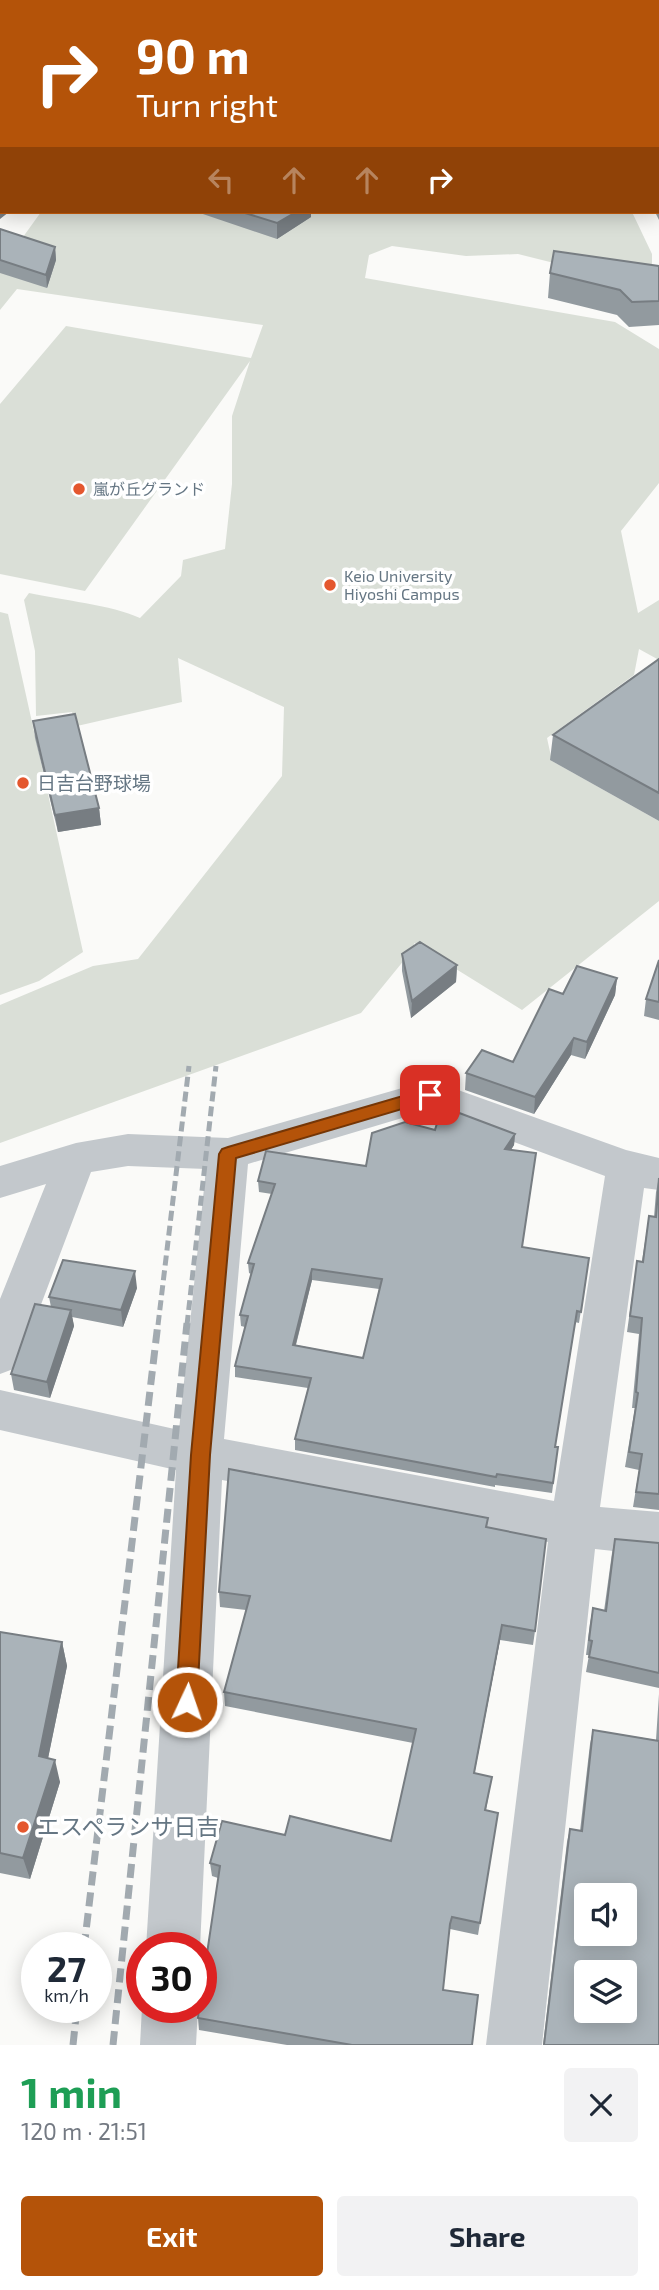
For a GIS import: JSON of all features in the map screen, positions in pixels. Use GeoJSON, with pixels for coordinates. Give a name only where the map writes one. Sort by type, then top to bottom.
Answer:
{"type":"FeatureCollection","features":[{"type":"Feature","properties":{"kind":"street"},"geometry":{"type":"LineString","coordinates":[[0,1182],[76,1159],[128,1150],[228,1154],[430,1095],[643,1170],[574,1526],[514,2045]]}},
{"type":"Feature","properties":{"kind":"street"},"geometry":{"type":"LineString","coordinates":[[174,1932],[200,1455],[228,1154]]}},
{"type":"Feature","properties":{"kind":"street"},"geometry":{"type":"LineString","coordinates":[[0,1355],[76,1159]]}},
{"type":"Feature","properties":{"kind":"street"},"geometry":{"type":"LineString","coordinates":[[0,1410],[200,1455],[574,1526],[659,1534]]}},
{"type":"Feature","properties":{"kind":"street"},"geometry":{"type":"LineString","coordinates":[[167,2045],[169,2023]]}},
{"type":"Feature","properties":{"kind":"shaded area","name":"Keio University Hiyoshi Campus"},"geometry":{"type":"Polygon","coordinates":[[[40,214],[633,214],[652,254],[652,271],[598,274],[518,254],[466,256],[392,246],[369,255],[365,278],[615,322],[659,349],[659,483],[621,531],[638,613],[659,600],[659,660],[639,649],[634,675],[547,738],[552,761],[659,821],[659,901],[522,1010],[414,943],[414,948],[361,1013],[0,1143],[0,1005],[93,966],[138,959],[282,776],[284,707],[178,658],[182,702],[77,726],[72,712],[36,716],[35,651],[24,600],[29,593],[101,606],[140,618],[181,576],[183,560],[225,549],[232,484],[232,416],[250,361],[85,591],[0,574],[0,404],[66,326],[251,358],[263,325],[17,289],[0,310],[0,255],[23,237],[40,214]]]}},
{"type":"Feature","properties":{"kind":"shaded area","name":"日吉台野球場"},"geometry":{"type":"Polygon","coordinates":[[[0,612],[8,614],[83,952],[39,981],[0,995],[0,612]]]}},
{"type":"Feature","properties":{"kind":"building"},"geometry":{"type":"Polygon","coordinates":[[[248,214],[293,214],[277,223],[248,214]]]}},
{"type":"Feature","properties":{"kind":"building"},"geometry":{"type":"Polygon","coordinates":[[[0,229],[55,247],[46,275],[0,260],[0,229]]]}},
{"type":"Feature","properties":{"kind":"building"},"geometry":{"type":"Polygon","coordinates":[[[554,251],[659,266],[659,301],[632,302],[620,290],[550,273],[554,251]]]}},
{"type":"Feature","properties":{"kind":"building"},"geometry":{"type":"Polygon","coordinates":[[[659,659],[659,793],[553,735],[659,659]]]}},
{"type":"Feature","properties":{"kind":"building"},"geometry":{"type":"Polygon","coordinates":[[[75,714],[99,808],[55,815],[33,721],[75,714]]]}},
{"type":"Feature","properties":{"kind":"building"},"geometry":{"type":"Polygon","coordinates":[[[420,942],[457,965],[412,1001],[402,954],[420,942]]]}},
{"type":"Feature","properties":{"kind":"building"},"geometry":{"type":"Polygon","coordinates":[[[659,960],[659,1002],[646,999],[659,960]]]}},
{"type":"Feature","properties":{"kind":"building"},"geometry":{"type":"Polygon","coordinates":[[[577,966],[617,978],[587,1042],[574,1038],[535,1097],[466,1073],[482,1050],[513,1062],[549,989],[563,994],[577,966]]]}},
{"type":"Feature","properties":{"kind":"building"},"geometry":{"type":"Polygon","coordinates":[[[446,1108],[515,1134],[505,1149],[536,1153],[522,1247],[589,1258],[581,1312],[577,1311],[555,1447],[558,1447],[553,1483],[497,1474],[496,1477],[295,1439],[311,1378],[235,1366],[248,1316],[240,1315],[254,1264],[248,1263],[275,1184],[258,1181],[266,1151],[366,1166],[372,1133],[405,1122],[435,1130],[446,1108]],[[312,1269],[293,1345],[363,1358],[382,1279],[312,1269]]]}},
{"type":"Feature","properties":{"kind":"building"},"geometry":{"type":"Polygon","coordinates":[[[659,1178],[659,1494],[636,1492],[642,1454],[629,1452],[638,1393],[642,1318],[630,1316],[637,1261],[643,1262],[649,1216],[656,1217],[659,1178]]]}},
{"type":"Feature","properties":{"kind":"building"},"geometry":{"type":"Polygon","coordinates":[[[63,1260],[135,1271],[121,1310],[49,1297],[63,1260]]]}},
{"type":"Feature","properties":{"kind":"building"},"geometry":{"type":"Polygon","coordinates":[[[35,1304],[71,1310],[47,1382],[11,1374],[35,1304]]]}},
{"type":"Feature","properties":{"kind":"building"},"geometry":{"type":"Polygon","coordinates":[[[229,1469],[488,1518],[486,1527],[546,1539],[535,1631],[502,1625],[474,1773],[492,1777],[485,1810],[498,1813],[480,1923],[452,1917],[450,1924],[443,1990],[478,1995],[472,2045],[352,2045],[217,2021],[217,1932],[210,1932],[220,1866],[210,1863],[222,1821],[285,1835],[290,1816],[391,1841],[416,1729],[224,1692],[250,1596],[219,1592],[229,1469]]]}},
{"type":"Feature","properties":{"kind":"building"},"geometry":{"type":"Polygon","coordinates":[[[615,1539],[659,1543],[659,1673],[589,1657],[593,1608],[606,1611],[615,1539]]]}},
{"type":"Feature","properties":{"kind":"building"},"geometry":{"type":"Polygon","coordinates":[[[0,1632],[62,1642],[39,1756],[55,1760],[23,1858],[0,1853],[0,1632]]]}},
{"type":"Feature","properties":{"kind":"building"},"geometry":{"type":"Polygon","coordinates":[[[593,1730],[659,1741],[659,2045],[544,2045],[570,1829],[582,1831],[593,1730]]]}},
{"type":"Feature","properties":{"kind":"railway"},"geometry":{"type":"LineString","coordinates":[[158,1325],[189,1066]]}},
{"type":"Feature","properties":{"kind":"railway"},"geometry":{"type":"LineString","coordinates":[[187,1325],[216,1066]]}},
{"type":"Feature","properties":{"kind":"railway"},"geometry":{"type":"LineString","coordinates":[[86,1932],[158,1323]]}},
{"type":"Feature","properties":{"kind":"railway"},"geometry":{"type":"LineString","coordinates":[[113,2045],[187,1323]]}},
{"type":"Feature","properties":{"kind":"railway"},"geometry":{"type":"LineString","coordinates":[[73,2045],[75,2023]]}},
{"type":"Feature","properties":{"kind":"place","name":"嵐が丘グランド"},"geometry":{"type":"Point","coordinates":[79,489]}},
{"type":"Feature","properties":{"kind":"place","name":"Keio University Hiyoshi Campus"},"geometry":{"type":"Point","coordinates":[330,585]}},
{"type":"Feature","properties":{"kind":"place","name":"日吉台野球場"},"geometry":{"type":"Point","coordinates":[23,783]}},
{"type":"Feature","properties":{"kind":"place","name":"エスペランサ日吉"},"geometry":{"type":"Point","coordinates":[23,1827]}},
{"type":"Feature","properties":{"kind":"route"},"geometry":{"type":"LineString","coordinates":[[187,1702],[200,1455],[228,1154],[430,1095]]}}]}
